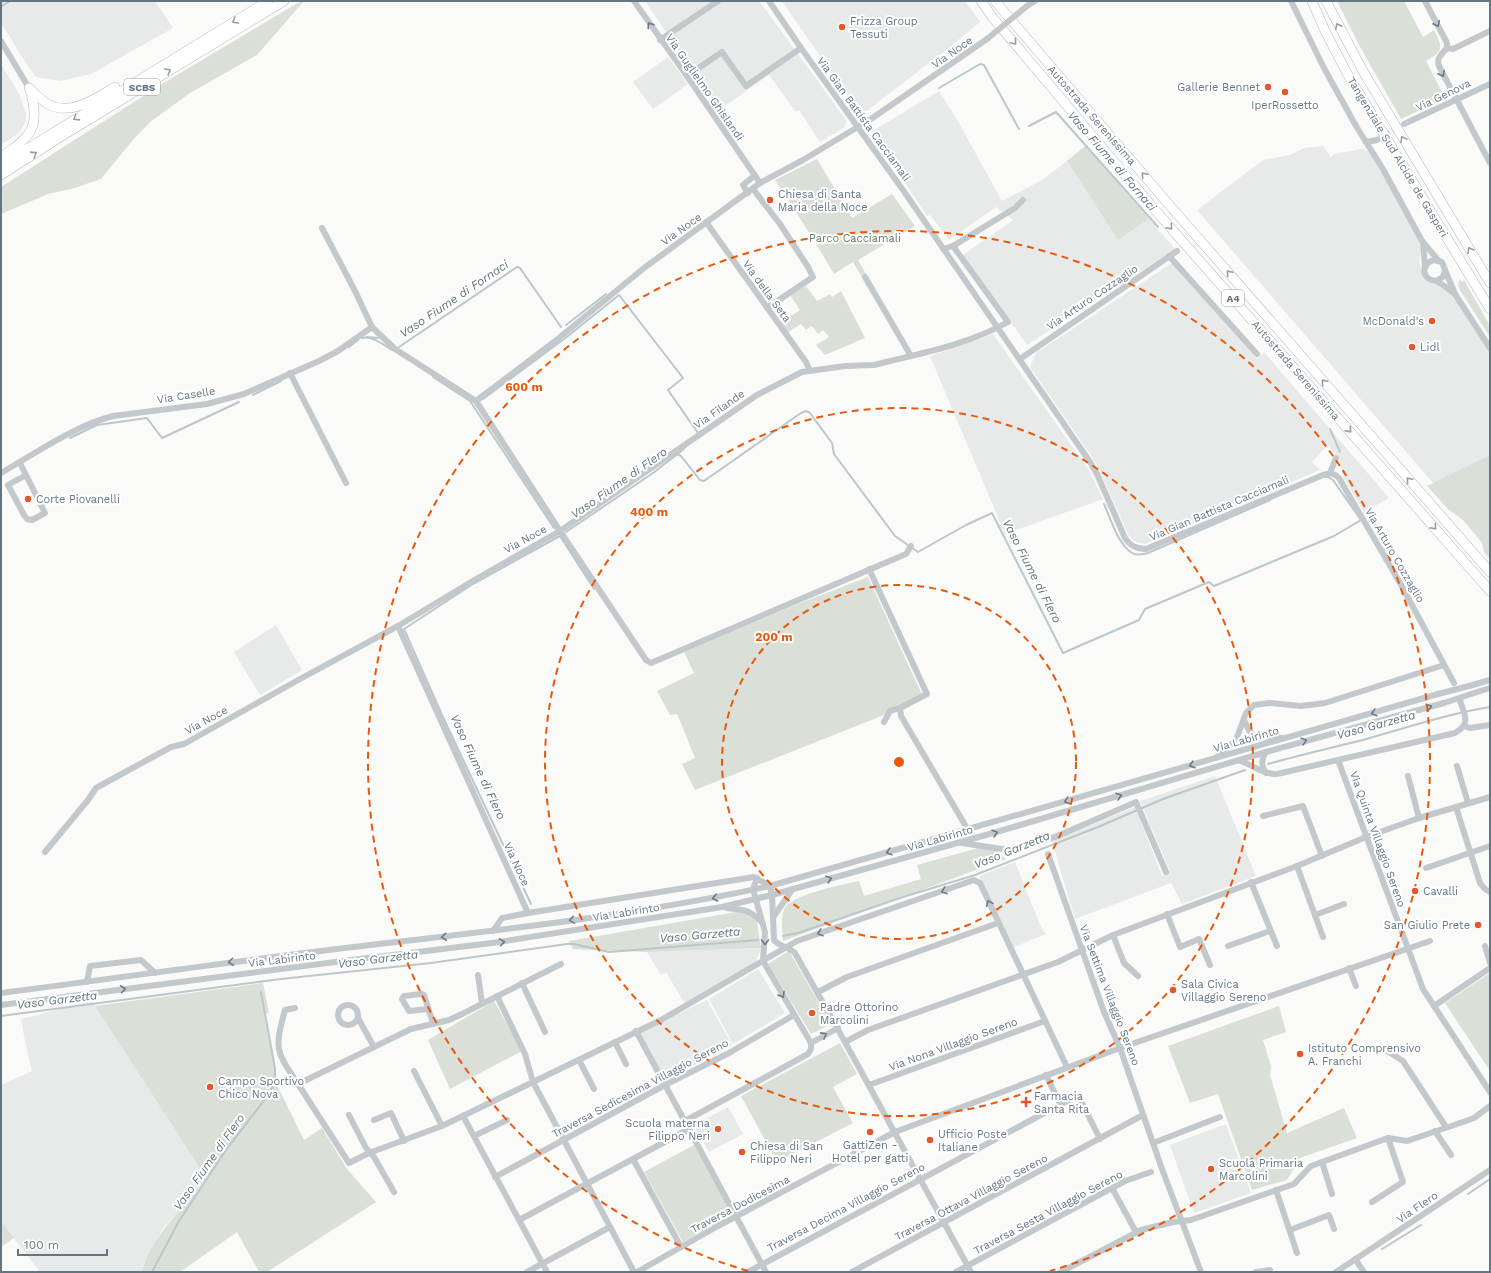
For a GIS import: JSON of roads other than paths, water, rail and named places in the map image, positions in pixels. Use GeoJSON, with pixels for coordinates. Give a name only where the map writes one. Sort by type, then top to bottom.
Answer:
{"type":"FeatureCollection","features":[{"type":"Feature","properties":{"kind":"highway","name":"SCBS"},"geometry":{"type":"LineString","coordinates":[[1,165],[161,65],[268,1]]}},
{"type":"Feature","properties":{"kind":"highway","name":"SCBS"},"geometry":{"type":"LineString","coordinates":[[1,175],[58,138],[284,1]]}},
{"type":"Feature","properties":{"kind":"highway","name":"Autostrada Serenissima"},"geometry":{"type":"LineString","coordinates":[[981,1],[1155,210],[1490,591]]}},
{"type":"Feature","properties":{"kind":"highway","name":"Autostrada Serenissima"},"geometry":{"type":"LineString","coordinates":[[995,1],[1171,206],[1490,572]]}},
{"type":"Feature","properties":{"kind":"highway"},"geometry":{"type":"LineString","coordinates":[[1306,1],[1326,33]]}},
{"type":"Feature","properties":{"kind":"highway","name":"Tangenziale Sud Alcide de Gasperi"},"geometry":{"type":"LineString","coordinates":[[1312,1],[1326,33],[1348,75],[1490,309]]}},
{"type":"Feature","properties":{"kind":"highway","name":"Tangenziale Sud Alcide de Gasperi"},"geometry":{"type":"LineString","coordinates":[[1326,1],[1364,73],[1490,283]]}},
{"type":"Feature","properties":{"kind":"highway"},"geometry":{"type":"LineString","coordinates":[[29,88],[49,105],[66,109],[89,102],[142,72],[161,65]]}},
{"type":"Feature","properties":{"kind":"highway"},"geometry":{"type":"LineString","coordinates":[[1,158],[20,144],[29,134],[34,124],[35,109],[29,88]]}},
{"type":"Feature","properties":{"kind":"street","name":"Via Guglielmo Ghislandi"},"geometry":{"type":"LineString","coordinates":[[634,1],[760,183]]}},
{"type":"Feature","properties":{"kind":"street"},"geometry":{"type":"LineString","coordinates":[[660,40],[718,1]]}},
{"type":"Feature","properties":{"kind":"street","name":"Via Gian Battista Cacciamali"},"geometry":{"type":"LineString","coordinates":[[769,1],[800,48],[858,127],[1020,358],[1090,462],[1097,474],[1124,538],[1132,546],[1138,549],[1146,549],[1330,473]]}},
{"type":"Feature","properties":{"kind":"street","name":"Via Noce"},"geometry":{"type":"LineString","coordinates":[[869,569],[651,663],[646,660],[560,532],[476,401],[554,342],[638,273],[760,183],[803,160],[858,127],[987,39],[1035,1]]}},
{"type":"Feature","properties":{"kind":"street"},"geometry":{"type":"LineString","coordinates":[[1291,1],[1324,68],[1383,169],[1422,241],[1444,265],[1455,294],[1490,348]]}},
{"type":"Feature","properties":{"kind":"street"},"geometry":{"type":"LineString","coordinates":[[1425,1],[1447,43],[1447,48],[1438,58],[1437,62],[1490,163]]}},
{"type":"Feature","properties":{"kind":"street"},"geometry":{"type":"LineString","coordinates":[[1447,48],[1453,49],[1490,31]]}},
{"type":"Feature","properties":{"kind":"street"},"geometry":{"type":"LineString","coordinates":[[1,41],[29,88]]}},
{"type":"Feature","properties":{"kind":"street"},"geometry":{"type":"LineString","coordinates":[[687,76],[722,52],[746,86],[800,48]]}},
{"type":"Feature","properties":{"kind":"street","name":"Via Genova"},"geometry":{"type":"LineString","coordinates":[[1404,124],[1490,84]]}},
{"type":"Feature","properties":{"kind":"street"},"geometry":{"type":"LineString","coordinates":[[1366,142],[1377,140]]}},
{"type":"Feature","properties":{"kind":"street"},"geometry":{"type":"LineString","coordinates":[[754,176],[747,180],[743,185],[780,224],[813,277],[767,308]]}},
{"type":"Feature","properties":{"kind":"street"},"geometry":{"type":"LineString","coordinates":[[943,249],[953,246],[1015,208],[1023,200]]}},
{"type":"Feature","properties":{"kind":"street","name":"Via della Seta"},"geometry":{"type":"LineString","coordinates":[[706,222],[806,362],[810,372]]}},
{"type":"Feature","properties":{"kind":"street"},"geometry":{"type":"LineString","coordinates":[[322,228],[356,291],[372,327],[395,349],[476,401]]}},
{"type":"Feature","properties":{"kind":"street"},"geometry":{"type":"LineString","coordinates":[[1422,241],[1426,275],[1431,280],[1436,281],[1455,294]]}},
{"type":"Feature","properties":{"kind":"street"},"geometry":{"type":"LineString","coordinates":[[953,246],[1008,322],[998,327]]}},
{"type":"Feature","properties":{"kind":"street","name":"Via Arturo Cozzaglio"},"geometry":{"type":"LineString","coordinates":[[1020,358],[1177,251]]}},
{"type":"Feature","properties":{"kind":"street"},"geometry":{"type":"LineString","coordinates":[[1170,256],[1257,354]]}},
{"type":"Feature","properties":{"kind":"street"},"geometry":{"type":"LineString","coordinates":[[1425,267],[1431,261],[1438,260]]}},
{"type":"Feature","properties":{"kind":"street"},"geometry":{"type":"LineString","coordinates":[[1436,281],[1443,277],[1445,270]]}},
{"type":"Feature","properties":{"kind":"street"},"geometry":{"type":"LineString","coordinates":[[865,277],[911,356]]}},
{"type":"Feature","properties":{"kind":"street","name":"Via Caselle"},"geometry":{"type":"LineString","coordinates":[[1,473],[82,426],[100,419],[207,404],[244,394],[338,351],[372,327]]}},
{"type":"Feature","properties":{"kind":"street","name":"Via Filande"},"geometry":{"type":"LineString","coordinates":[[560,532],[748,400],[802,372],[845,366],[874,365],[960,342],[998,327]]}},
{"type":"Feature","properties":{"kind":"street"},"geometry":{"type":"LineString","coordinates":[[290,373],[346,483]]}},
{"type":"Feature","properties":{"kind":"street"},"geometry":{"type":"LineString","coordinates":[[1330,473],[1336,458]]}},
{"type":"Feature","properties":{"kind":"street"},"geometry":{"type":"LineString","coordinates":[[20,463],[46,513],[32,520],[27,519],[24,515],[8,485],[26,475]]}},
{"type":"Feature","properties":{"kind":"street","name":"Via Arturo Cozzaglio"},"geometry":{"type":"LineString","coordinates":[[1330,473],[1335,474],[1339,478],[1400,583],[1454,683]]}},
{"type":"Feature","properties":{"kind":"street","name":"Via Noce"},"geometry":{"type":"LineString","coordinates":[[45,852],[88,800],[96,788],[171,747],[184,744],[398,626],[471,582],[560,532]]}},
{"type":"Feature","properties":{"kind":"street"},"geometry":{"type":"LineString","coordinates":[[884,722],[890,711],[900,708],[928,694],[869,569],[906,554],[911,546]]}},
{"type":"Feature","properties":{"kind":"street","name":"Via Noce"},"geometry":{"type":"LineString","coordinates":[[398,626],[528,914]]}},
{"type":"Feature","properties":{"kind":"street"},"geometry":{"type":"LineString","coordinates":[[1215,758],[1236,740],[1250,708],[1261,703],[1301,706],[1325,703],[1444,665]]}},
{"type":"Feature","properties":{"kind":"street","name":"Via Labirinto"},"geometry":{"type":"LineString","coordinates":[[1,993],[351,947],[493,931],[704,900],[753,890],[968,830],[1490,680]]}},
{"type":"Feature","properties":{"kind":"street","name":"Via Labirinto"},"geometry":{"type":"LineString","coordinates":[[1,1005],[327,963],[492,944],[722,907],[792,890],[961,842],[1141,790],[1238,760],[1444,703],[1490,688]]}},
{"type":"Feature","properties":{"kind":"street"},"geometry":{"type":"LineString","coordinates":[[1266,773],[1271,775],[1277,774],[1455,733],[1464,726],[1466,721],[1461,704]]}},
{"type":"Feature","properties":{"kind":"street"},"geometry":{"type":"LineString","coordinates":[[900,708],[901,716],[968,830]]}},
{"type":"Feature","properties":{"kind":"street"},"geometry":{"type":"LineString","coordinates":[[1244,720],[1251,734],[1256,738],[1261,739],[1274,737],[1284,739]]}},
{"type":"Feature","properties":{"kind":"street"},"geometry":{"type":"LineString","coordinates":[[1464,726],[1470,728],[1490,725]]}},
{"type":"Feature","properties":{"kind":"street","name":"Via Labirinto"},"geometry":{"type":"LineString","coordinates":[[1266,752],[1263,756],[1261,764],[1266,773]]}},
{"type":"Feature","properties":{"kind":"street","name":"Via Labirinto"},"geometry":{"type":"LineString","coordinates":[[1238,760],[1254,766],[1260,771],[1266,773]]}},
{"type":"Feature","properties":{"kind":"street","name":"Via Quinta Villaggio Sereno"},"geometry":{"type":"LineString","coordinates":[[1338,760],[1423,989],[1490,1092]]}},
{"type":"Feature","properties":{"kind":"street"},"geometry":{"type":"LineString","coordinates":[[1457,766],[1468,803]]}},
{"type":"Feature","properties":{"kind":"street"},"geometry":{"type":"LineString","coordinates":[[1408,776],[1419,818]]}},
{"type":"Feature","properties":{"kind":"street"},"geometry":{"type":"LineString","coordinates":[[1141,790],[1138,806],[1166,872]]}},
{"type":"Feature","properties":{"kind":"street"},"geometry":{"type":"LineString","coordinates":[[846,1042],[868,1030],[1058,962],[1081,949],[1113,935],[1322,856],[1366,837],[1419,818],[1490,797]]}},
{"type":"Feature","properties":{"kind":"street"},"geometry":{"type":"LineString","coordinates":[[961,842],[1008,850],[1055,836],[1138,806]]}},
{"type":"Feature","properties":{"kind":"street"},"geometry":{"type":"LineString","coordinates":[[1263,816],[1303,806],[1322,856]]}},
{"type":"Feature","properties":{"kind":"street"},"geometry":{"type":"LineString","coordinates":[[1456,807],[1480,883],[1490,892]]}},
{"type":"Feature","properties":{"kind":"street"},"geometry":{"type":"LineString","coordinates":[[1426,868],[1490,846]]}},
{"type":"Feature","properties":{"kind":"street","name":"Via Settima Villaggio Sereno"},"geometry":{"type":"LineString","coordinates":[[1048,854],[1104,1012],[1120,1048],[1181,1221],[1201,1272]]}},
{"type":"Feature","properties":{"kind":"street"},"geometry":{"type":"LineString","coordinates":[[1296,866],[1323,937]]}},
{"type":"Feature","properties":{"kind":"street","name":"Via Labirinto"},"geometry":{"type":"LineString","coordinates":[[493,931],[502,918],[754,877],[757,878]]}},
{"type":"Feature","properties":{"kind":"street"},"geometry":{"type":"LineString","coordinates":[[685,1121],[808,1054],[811,1049],[810,1043],[763,961],[765,932],[753,890],[757,878],[770,886],[774,916],[774,940],[778,944],[791,949],[795,953],[846,1042],[971,1272]]}},
{"type":"Feature","properties":{"kind":"street"},"geometry":{"type":"LineString","coordinates":[[295,1008],[285,1010],[279,1033],[278,1048],[280,1055],[349,1163],[370,1153],[442,1126],[673,1014],[797,941],[974,880],[980,883],[1066,1067]]}},
{"type":"Feature","properties":{"kind":"street"},"geometry":{"type":"LineString","coordinates":[[1251,882],[1277,946]]}},
{"type":"Feature","properties":{"kind":"street"},"geometry":{"type":"LineString","coordinates":[[774,916],[792,890]]}},
{"type":"Feature","properties":{"kind":"street"},"geometry":{"type":"LineString","coordinates":[[1315,915],[1344,904]]}},
{"type":"Feature","properties":{"kind":"street"},"geometry":{"type":"LineString","coordinates":[[722,907],[731,910],[741,909],[762,922]]}},
{"type":"Feature","properties":{"kind":"street"},"geometry":{"type":"LineString","coordinates":[[1167,914],[1180,947],[1199,940],[1210,964]]}},
{"type":"Feature","properties":{"kind":"street"},"geometry":{"type":"LineString","coordinates":[[818,992],[847,977],[998,923]]}},
{"type":"Feature","properties":{"kind":"street"},"geometry":{"type":"LineString","coordinates":[[1228,946],[1270,931]]}},
{"type":"Feature","properties":{"kind":"street"},"geometry":{"type":"LineString","coordinates":[[1113,935],[1124,963],[1138,976]]}},
{"type":"Feature","properties":{"kind":"street","name":"Traversa Dodicesima"},"geometry":{"type":"LineString","coordinates":[[635,1272],[895,1132],[1066,1067],[1430,941]]}},
{"type":"Feature","properties":{"kind":"street"},"geometry":{"type":"LineString","coordinates":[[1485,946],[1490,964]]}},
{"type":"Feature","properties":{"kind":"street"},"geometry":{"type":"LineString","coordinates":[[87,982],[90,966],[141,960],[155,973]]}},
{"type":"Feature","properties":{"kind":"street"},"geometry":{"type":"LineString","coordinates":[[298,1084],[411,1029],[460,1015],[561,964]]}},
{"type":"Feature","properties":{"kind":"street"},"geometry":{"type":"LineString","coordinates":[[1349,968],[1356,986]]}},
{"type":"Feature","properties":{"kind":"street"},"geometry":{"type":"LineString","coordinates":[[1434,1006],[1490,968]]}},
{"type":"Feature","properties":{"kind":"street"},"geometry":{"type":"LineString","coordinates":[[478,975],[482,1003]]}},
{"type":"Feature","properties":{"kind":"street"},"geometry":{"type":"LineString","coordinates":[[522,983],[545,1032]]}},
{"type":"Feature","properties":{"kind":"street"},"geometry":{"type":"LineString","coordinates":[[23,990],[24,1002]]}},
{"type":"Feature","properties":{"kind":"street"},"geometry":{"type":"LineString","coordinates":[[497,996],[525,1054],[533,1082],[635,1272]]}},
{"type":"Feature","properties":{"kind":"street"},"geometry":{"type":"LineString","coordinates":[[428,1009],[433,1023]]}},
{"type":"Feature","properties":{"kind":"street","name":"Traversa Sedicesima Villaggio Sereno"},"geometry":{"type":"LineString","coordinates":[[495,1177],[665,1085],[729,1053],[794,1015]]}},
{"type":"Feature","properties":{"kind":"street"},"geometry":{"type":"LineString","coordinates":[[358,1018],[374,1047]]}},
{"type":"Feature","properties":{"kind":"street","name":"Via Nona Villaggio Sereno"},"geometry":{"type":"LineString","coordinates":[[869,1085],[1045,1021]]}},
{"type":"Feature","properties":{"kind":"street"},"geometry":{"type":"LineString","coordinates":[[810,1043],[838,1028]]}},
{"type":"Feature","properties":{"kind":"street"},"geometry":{"type":"LineString","coordinates":[[636,1032],[766,1272]]}},
{"type":"Feature","properties":{"kind":"street"},"geometry":{"type":"LineString","coordinates":[[615,1042],[626,1064]]}},
{"type":"Feature","properties":{"kind":"street"},"geometry":{"type":"LineString","coordinates":[[1384,1049],[1403,1061],[1446,1127]]}},
{"type":"Feature","properties":{"kind":"street"},"geometry":{"type":"LineString","coordinates":[[579,1060],[594,1089]]}},
{"type":"Feature","properties":{"kind":"street"},"geometry":{"type":"LineString","coordinates":[[414,1071],[442,1126]]}},
{"type":"Feature","properties":{"kind":"street"},"geometry":{"type":"LineString","coordinates":[[1046,1075],[1060,1104]]}},
{"type":"Feature","properties":{"kind":"street","name":"Traversa Decima Villaggio Sereno"},"geometry":{"type":"LineString","coordinates":[[748,1272],[1078,1095],[1100,1138]]}},
{"type":"Feature","properties":{"kind":"street"},"geometry":{"type":"LineString","coordinates":[[1062,1272],[1136,1232],[1154,1226],[1191,1220],[1294,1184],[1311,1166],[1388,1138],[1407,1141],[1474,1118],[1490,1106]]}},
{"type":"Feature","properties":{"kind":"street"},"geometry":{"type":"LineString","coordinates":[[374,1120],[391,1113],[404,1141]]}},
{"type":"Feature","properties":{"kind":"street"},"geometry":{"type":"LineString","coordinates":[[349,1115],[366,1148],[374,1157],[394,1192]]}},
{"type":"Feature","properties":{"kind":"street","name":"Traversa Ottava Villaggio Sereno"},"geometry":{"type":"LineString","coordinates":[[852,1272],[1143,1115]]}},
{"type":"Feature","properties":{"kind":"street"},"geometry":{"type":"LineString","coordinates":[[463,1116],[547,1272]]}},
{"type":"Feature","properties":{"kind":"street"},"geometry":{"type":"LineString","coordinates":[[1153,1143],[1220,1117]]}},
{"type":"Feature","properties":{"kind":"street"},"geometry":{"type":"LineString","coordinates":[[474,1136],[507,1120]]}},
{"type":"Feature","properties":{"kind":"street"},"geometry":{"type":"LineString","coordinates":[[520,1220],[689,1129]]}},
{"type":"Feature","properties":{"kind":"street"},"geometry":{"type":"LineString","coordinates":[[1435,1131],[1451,1155]]}},
{"type":"Feature","properties":{"kind":"street"},"geometry":{"type":"LineString","coordinates":[[1372,1202],[1402,1182],[1388,1138]]}},
{"type":"Feature","properties":{"kind":"street"},"geometry":{"type":"LineString","coordinates":[[634,1159],[681,1248]]}},
{"type":"Feature","properties":{"kind":"street"},"geometry":{"type":"LineString","coordinates":[[1322,1162],[1332,1194]]}},
{"type":"Feature","properties":{"kind":"street","name":"Via Flero"},"geometry":{"type":"LineString","coordinates":[[1336,1272],[1490,1170]]}},
{"type":"Feature","properties":{"kind":"street","name":"Traversa Sesta Villaggio Sereno"},"geometry":{"type":"LineString","coordinates":[[956,1272],[1125,1181],[1151,1172]]}},
{"type":"Feature","properties":{"kind":"street"},"geometry":{"type":"LineString","coordinates":[[1112,1188],[1136,1232]]}},
{"type":"Feature","properties":{"kind":"street"},"geometry":{"type":"LineString","coordinates":[[1276,1190],[1297,1253]]}},
{"type":"Feature","properties":{"kind":"street"},"geometry":{"type":"LineString","coordinates":[[1290,1230],[1329,1215],[1334,1229]]}},
{"type":"Feature","properties":{"kind":"street"},"geometry":{"type":"LineString","coordinates":[[528,1272],[610,1227]]}},
{"type":"Feature","properties":{"kind":"street"},"geometry":{"type":"LineString","coordinates":[[1355,1259],[1364,1272]]}},
{"type":"Feature","properties":{"kind":"street"},"geometry":{"type":"LineString","coordinates":[[1256,1272],[1270,1270]]}},
{"type":"Feature","properties":{"kind":"waterway"},"geometry":{"type":"LineString","coordinates":[[2,6],[10,1]]}},
{"type":"Feature","properties":{"kind":"waterway","name":"Vaso Fiume di Fornaci"},"geometry":{"type":"LineString","coordinates":[[939,88],[980,64],[984,65],[1019,129]]}},
{"type":"Feature","properties":{"kind":"waterway","name":"Vaso Fiume di Fornaci"},"geometry":{"type":"LineString","coordinates":[[1029,126],[1056,112],[1158,227]]}},
{"type":"Feature","properties":{"kind":"waterway","name":"Vaso Fiume di Fornaci"},"geometry":{"type":"LineString","coordinates":[[399,347],[517,267],[520,268],[561,327]]}},
{"type":"Feature","properties":{"kind":"waterway","name":"Vaso Fiume di Fornaci"},"geometry":{"type":"LineString","coordinates":[[566,325],[606,294]]}},
{"type":"Feature","properties":{"kind":"waterway","name":"Vaso Fiume di Fornaci"},"geometry":{"type":"LineString","coordinates":[[483,399],[568,336],[619,295],[683,378],[668,390],[698,433]]}},
{"type":"Feature","properties":{"kind":"waterway","name":"Vaso Fiume di Fornaci"},"geometry":{"type":"LineString","coordinates":[[366,337],[378,338]]}},
{"type":"Feature","properties":{"kind":"waterway","name":"Vaso Fiume di Fornaci"},"geometry":{"type":"LineString","coordinates":[[362,338],[366,337],[373,339],[392,350]]}},
{"type":"Feature","properties":{"kind":"waterway","name":"Vaso Fiume di Fornaci"},"geometry":{"type":"LineString","coordinates":[[349,347],[358,340]]}},
{"type":"Feature","properties":{"kind":"waterway"},"geometry":{"type":"LineString","coordinates":[[433,377],[470,401],[554,528]]}},
{"type":"Feature","properties":{"kind":"waterway","name":"Vaso Fiume di Fornaci"},"geometry":{"type":"LineString","coordinates":[[253,395],[281,381]]}},
{"type":"Feature","properties":{"kind":"waterway","name":"Vaso Fiume di Fornaci"},"geometry":{"type":"LineString","coordinates":[[70,438],[97,425],[147,418],[162,438],[239,402]]}},
{"type":"Feature","properties":{"kind":"waterway","name":"Vaso Fiume di Flero"},"geometry":{"type":"LineString","coordinates":[[677,454],[681,456],[700,480],[704,481],[801,413],[806,411],[810,413],[832,443],[834,454],[895,536],[918,552],[966,525],[992,513],[1063,653],[1139,620],[1145,609],[1209,582],[1214,586],[1334,536],[1361,520],[1333,480],[1328,477],[1324,477]]}},
{"type":"Feature","properties":{"kind":"waterway"},"geometry":{"type":"LineString","coordinates":[[1330,429],[1340,452]]}},
{"type":"Feature","properties":{"kind":"waterway","name":"Vaso Fiume di Flero"},"geometry":{"type":"LineString","coordinates":[[566,532],[653,473],[684,449]]}},
{"type":"Feature","properties":{"kind":"waterway"},"geometry":{"type":"LineString","coordinates":[[1104,504],[1118,537],[1127,549],[1138,555],[1148,553],[1270,500]]}},
{"type":"Feature","properties":{"kind":"waterway","name":"Vaso Fiume di Flero"},"geometry":{"type":"LineString","coordinates":[[531,904],[442,715],[404,629],[473,584],[560,536],[594,589]]}},
{"type":"Feature","properties":{"kind":"waterway","name":"Vaso Garzetta"},"geometry":{"type":"LineString","coordinates":[[1268,764],[1363,740],[1442,717],[1490,707]]}},
{"type":"Feature","properties":{"kind":"waterway","name":"Vaso Garzetta"},"geometry":{"type":"LineString","coordinates":[[783,936],[798,933],[903,897],[975,875],[1098,827],[1163,799],[1245,770]]}},
{"type":"Feature","properties":{"kind":"waterway","name":"Vaso Garzetta"},"geometry":{"type":"LineString","coordinates":[[1,1016],[281,979],[431,963],[567,944],[574,944],[609,952],[758,940]]}},
{"type":"Feature","properties":{"kind":"waterway","name":"Vaso Fiume di Flero"},"geometry":{"type":"LineString","coordinates":[[152,1272],[179,1221],[226,1150],[269,1094],[275,1081],[275,1068],[261,992]]}},
{"type":"Feature","properties":{"kind":"waterway"},"geometry":{"type":"LineString","coordinates":[[1468,1194],[1490,1179]]}},
{"type":"Feature","properties":{"kind":"waterway"},"geometry":{"type":"LineString","coordinates":[[1382,1249],[1421,1225]]}},
{"type":"Feature","properties":{"kind":"tunnel"},"geometry":{"type":"LineString","coordinates":[[1377,140],[1399,127]]}},
{"type":"Feature","properties":{"kind":"place","name":"Frizza Group Tessuti"},"geometry":{"type":"Point","coordinates":[842,27]}},
{"type":"Feature","properties":{"kind":"place","name":"Gallerie Bennet"},"geometry":{"type":"Point","coordinates":[1268,87]}},
{"type":"Feature","properties":{"kind":"place","name":"IperRossetto"},"geometry":{"type":"Point","coordinates":[1285,92]}},
{"type":"Feature","properties":{"kind":"place","name":"Chiesa di Santa Maria della Noce"},"geometry":{"type":"Point","coordinates":[770,200]}},
{"type":"Feature","properties":{"kind":"place","name":"McDonald's"},"geometry":{"type":"Point","coordinates":[1432,321]}},
{"type":"Feature","properties":{"kind":"place","name":"Lidl"},"geometry":{"type":"Point","coordinates":[1412,347]}},
{"type":"Feature","properties":{"kind":"place","name":"Corte Piovanelli"},"geometry":{"type":"Point","coordinates":[28,499]}},
{"type":"Feature","properties":{"kind":"place","name":"Cavalli"},"geometry":{"type":"Point","coordinates":[1415,891]}},
{"type":"Feature","properties":{"kind":"place","name":"San Giulio Prete"},"geometry":{"type":"Point","coordinates":[1478,925]}},
{"type":"Feature","properties":{"kind":"place","name":"Sala Civica Villaggio Sereno"},"geometry":{"type":"Point","coordinates":[1173,990]}},
{"type":"Feature","properties":{"kind":"place","name":"Padre Ottorino Marcolini"},"geometry":{"type":"Point","coordinates":[812,1013]}},
{"type":"Feature","properties":{"kind":"place","name":"Istituto Comprensivo A. Franchi"},"geometry":{"type":"Point","coordinates":[1300,1054]}},
{"type":"Feature","properties":{"kind":"place","name":"Campo Sportivo Chico Nova"},"geometry":{"type":"Point","coordinates":[210,1087]}},
{"type":"Feature","properties":{"kind":"place","name":"Farmacia Santa Rita"},"geometry":{"type":"Point","coordinates":[1026,1102]}},
{"type":"Feature","properties":{"kind":"place","name":"Scuola materna Filippo Neri"},"geometry":{"type":"Point","coordinates":[718,1129]}},
{"type":"Feature","properties":{"kind":"place","name":"GattiZen - Hotel per gatti"},"geometry":{"type":"Point","coordinates":[870,1132]}},
{"type":"Feature","properties":{"kind":"place","name":"Ufficio Poste Italiane"},"geometry":{"type":"Point","coordinates":[930,1140]}},
{"type":"Feature","properties":{"kind":"place","name":"Chiesa di San Filippo Neri"},"geometry":{"type":"Point","coordinates":[742,1152]}},
{"type":"Feature","properties":{"kind":"place","name":"Scuola Primaria Marcolini"},"geometry":{"type":"Point","coordinates":[1211,1169]}},
{"type":"Feature","properties":{"kind":"park label","name":"Parco Cacciamali"},"geometry":{"type":"Point","coordinates":[855,238]}}]}
